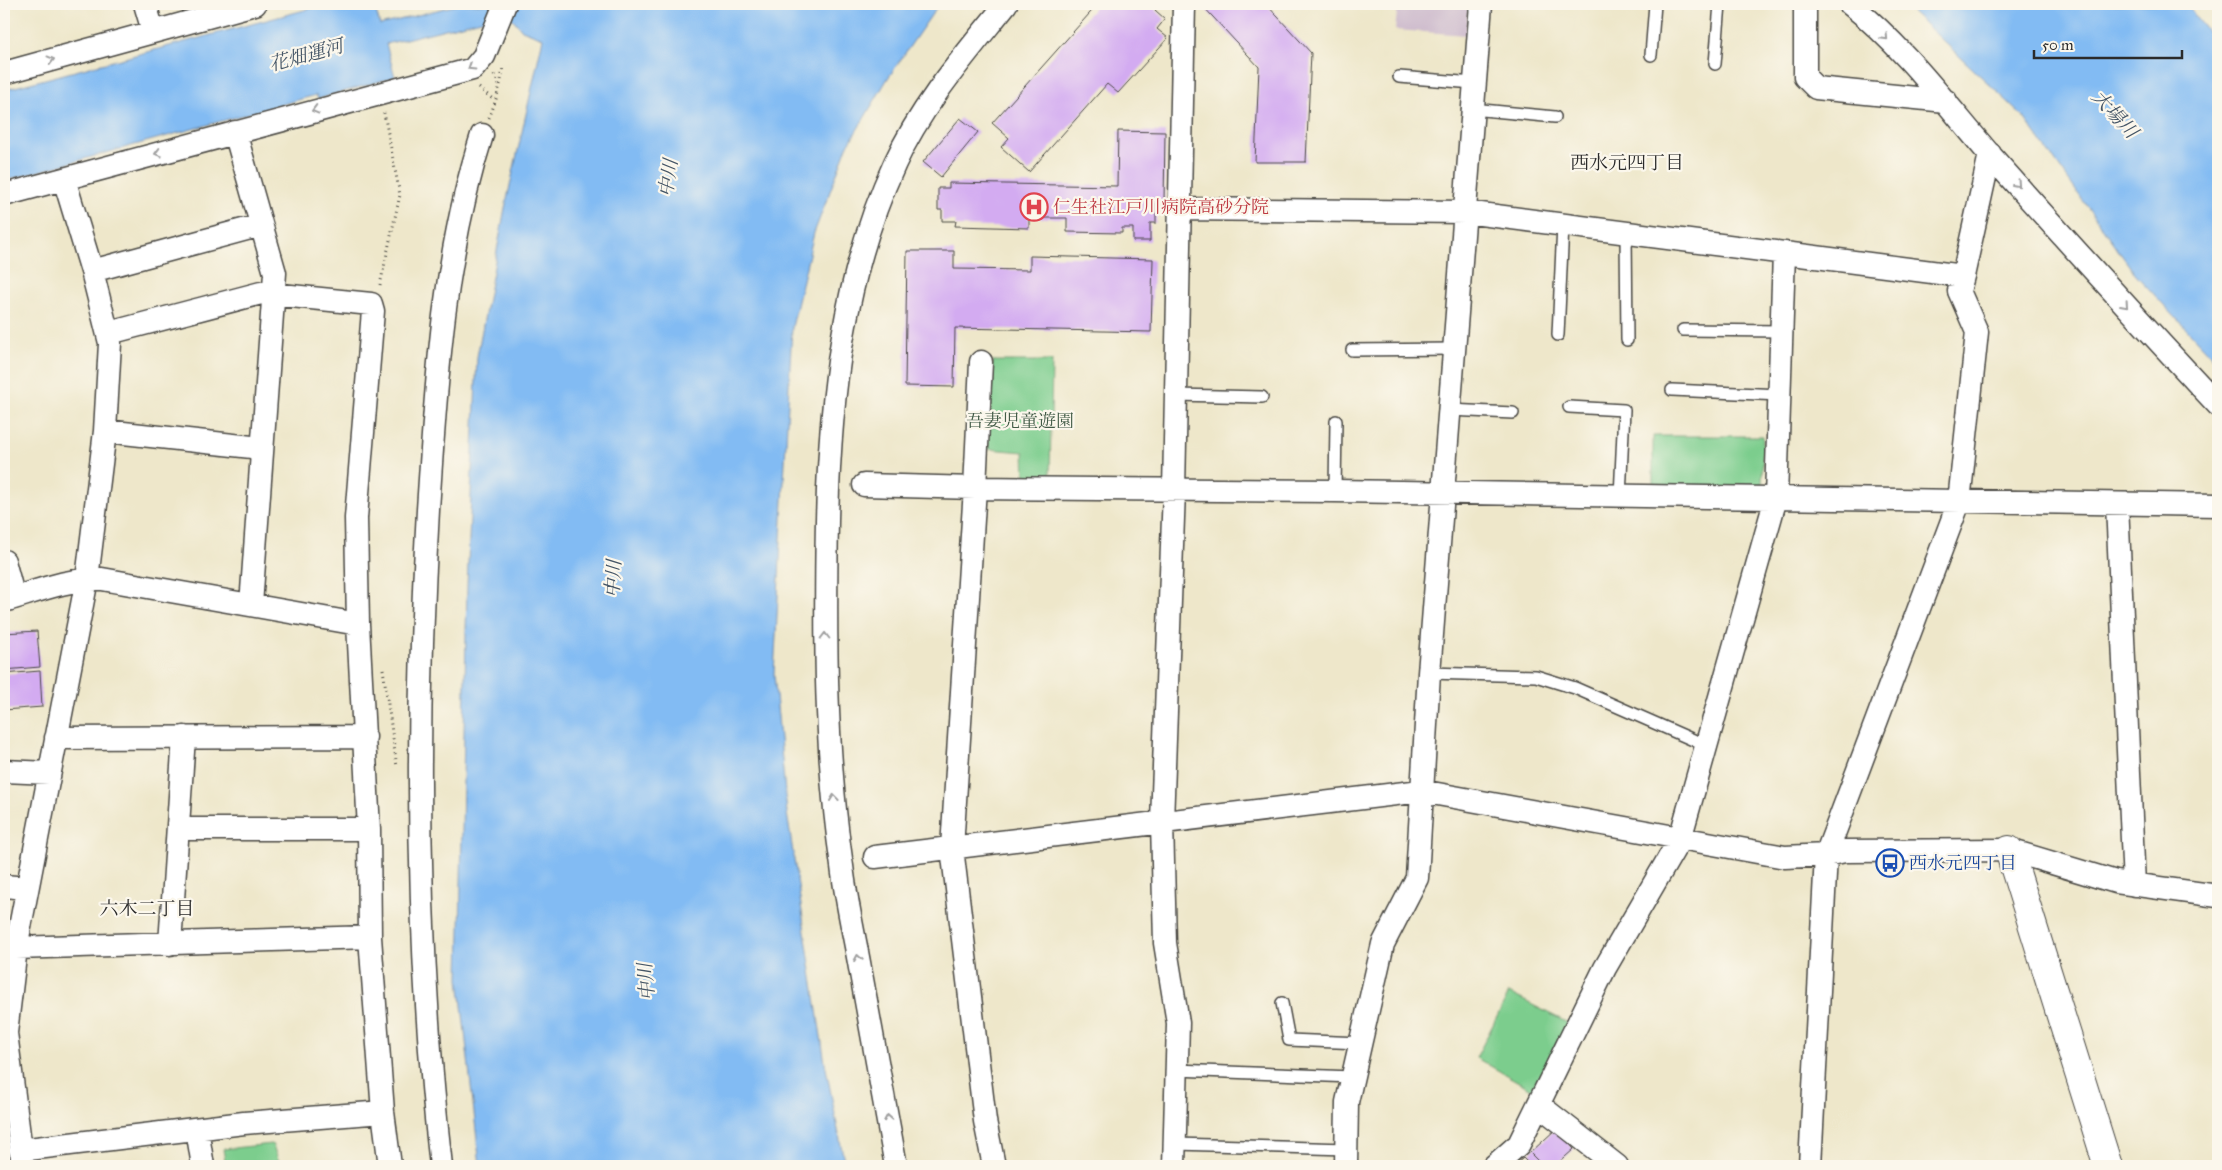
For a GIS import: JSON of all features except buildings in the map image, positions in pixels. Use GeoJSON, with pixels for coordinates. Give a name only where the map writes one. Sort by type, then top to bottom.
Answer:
{"type":"FeatureCollection","features":[{"type":"Feature","properties":{"kind":"street"},"geometry":{"type":"LineString","coordinates":[[145,4],[152,32]]}},
{"type":"Feature","properties":{"kind":"street"},"geometry":{"type":"LineString","coordinates":[[4,73],[255,4]]}},
{"type":"Feature","properties":{"kind":"street"},"geometry":{"type":"LineString","coordinates":[[4,195],[473,68],[484,56],[497,28],[505,4]]}},
{"type":"Feature","properties":{"kind":"street"},"geometry":{"type":"LineString","coordinates":[[896,1166],[841,866],[833,794],[825,659],[828,484],[833,409],[857,263],[869,224],[895,161],[926,107],[1006,4]]}},
{"type":"Feature","properties":{"kind":"street"},"geometry":{"type":"LineString","coordinates":[[1174,1166],[1178,1023],[1165,942],[1162,822],[1174,490],[1184,4]]}},
{"type":"Feature","properties":{"kind":"street"},"geometry":{"type":"LineString","coordinates":[[1346,1158],[1347,1102],[1383,944],[1417,878],[1429,673],[1480,4]]}},
{"type":"Feature","properties":{"kind":"street"},"geometry":{"type":"LineString","coordinates":[[1805,4],[1805,77],[1816,88],[1946,101]]}},
{"type":"Feature","properties":{"kind":"street"},"geometry":{"type":"LineString","coordinates":[[1850,4],[1946,101],[1990,154],[2132,313],[2218,405]]}},
{"type":"Feature","properties":{"kind":"street"},"geometry":{"type":"LineString","coordinates":[[235,132],[275,273],[251,605]]}},
{"type":"Feature","properties":{"kind":"street"},"geometry":{"type":"LineString","coordinates":[[441,1166],[421,929],[419,838],[420,638],[434,404],[441,328],[469,175],[482,135]]}},
{"type":"Feature","properties":{"kind":"street"},"geometry":{"type":"LineString","coordinates":[[1810,1166],[1826,855],[1959,502],[1977,332],[1959,291],[1990,154]]}},
{"type":"Feature","properties":{"kind":"street"},"geometry":{"type":"LineString","coordinates":[[64,179],[109,333],[105,431],[87,579],[16,948],[5,1044],[22,1158],[244,1123],[383,1112]]}},
{"type":"Feature","properties":{"kind":"street"},"geometry":{"type":"LineString","coordinates":[[1180,209],[1464,212],[1963,276]]}},
{"type":"Feature","properties":{"kind":"street"},"geometry":{"type":"LineString","coordinates":[[92,271],[261,225]]}},
{"type":"Feature","properties":{"kind":"street"},"geometry":{"type":"LineString","coordinates":[[1494,1166],[1518,1144],[1604,968],[1680,839],[1776,498],[1784,253]]}},
{"type":"Feature","properties":{"kind":"street"},"geometry":{"type":"LineString","coordinates":[[109,333],[261,293],[371,304],[373,311],[356,518],[358,624],[369,829],[370,937],[383,1112],[390,1166]]}},
{"type":"Feature","properties":{"kind":"street"},"geometry":{"type":"LineString","coordinates":[[981,362],[975,488],[952,848],[985,1121],[994,1166]]}},
{"type":"Feature","properties":{"kind":"street"},"geometry":{"type":"LineString","coordinates":[[105,431],[261,448]]}},
{"type":"Feature","properties":{"kind":"street"},"geometry":{"type":"LineString","coordinates":[[864,485],[2218,505]]}},
{"type":"Feature","properties":{"kind":"street"},"geometry":{"type":"LineString","coordinates":[[2117,504],[2134,884]]}},
{"type":"Feature","properties":{"kind":"street"},"geometry":{"type":"LineString","coordinates":[[4,561],[9,599],[87,579],[358,624]]}},
{"type":"Feature","properties":{"kind":"street"},"geometry":{"type":"LineString","coordinates":[[170,944],[184,737]]}},
{"type":"Feature","properties":{"kind":"street"},"geometry":{"type":"LineString","coordinates":[[56,738],[365,737]]}},
{"type":"Feature","properties":{"kind":"street"},"geometry":{"type":"LineString","coordinates":[[4,771],[49,773]]}},
{"type":"Feature","properties":{"kind":"street"},"geometry":{"type":"LineString","coordinates":[[874,857],[1421,791],[1443,793],[1680,839],[1785,857],[1826,855],[1845,851],[2009,850],[2116,882],[2218,896]]}},
{"type":"Feature","properties":{"kind":"street"},"geometry":{"type":"LineString","coordinates":[[179,829],[369,829]]}},
{"type":"Feature","properties":{"kind":"street"},"geometry":{"type":"LineString","coordinates":[[2009,850],[2108,1166]]}},
{"type":"Feature","properties":{"kind":"street"},"geometry":{"type":"LineString","coordinates":[[4,886],[27,888]]}},
{"type":"Feature","properties":{"kind":"street"},"geometry":{"type":"LineString","coordinates":[[16,948],[370,937]]}},
{"type":"Feature","properties":{"kind":"street"},"geometry":{"type":"LineString","coordinates":[[1538,1105],[1617,1166]]}},
{"type":"Feature","properties":{"kind":"street"},"geometry":{"type":"LineString","coordinates":[[197,1129],[203,1166]]}},
{"type":"Feature","properties":{"kind":"lane"},"geometry":{"type":"LineString","coordinates":[[1651,55],[1656,4]]}},
{"type":"Feature","properties":{"kind":"lane"},"geometry":{"type":"LineString","coordinates":[[1715,64],[1720,4]]}},
{"type":"Feature","properties":{"kind":"lane"},"geometry":{"type":"LineString","coordinates":[[1399,77],[1474,83]]}},
{"type":"Feature","properties":{"kind":"lane"},"geometry":{"type":"LineString","coordinates":[[1472,110],[1555,117]]}},
{"type":"Feature","properties":{"kind":"lane"},"geometry":{"type":"LineString","coordinates":[[1558,335],[1563,225]]}},
{"type":"Feature","properties":{"kind":"lane"},"geometry":{"type":"LineString","coordinates":[[1626,233],[1627,340]]}},
{"type":"Feature","properties":{"kind":"lane"},"geometry":{"type":"LineString","coordinates":[[1683,330],[1782,332]]}},
{"type":"Feature","properties":{"kind":"lane"},"geometry":{"type":"LineString","coordinates":[[1352,350],[1454,349]]}},
{"type":"Feature","properties":{"kind":"lane"},"geometry":{"type":"LineString","coordinates":[[1672,390],[1780,395]]}},
{"type":"Feature","properties":{"kind":"lane"},"geometry":{"type":"LineString","coordinates":[[1176,395],[1262,397]]}},
{"type":"Feature","properties":{"kind":"lane"},"geometry":{"type":"LineString","coordinates":[[1569,406],[1624,410],[1620,497]]}},
{"type":"Feature","properties":{"kind":"lane"},"geometry":{"type":"LineString","coordinates":[[1449,410],[1513,413]]}},
{"type":"Feature","properties":{"kind":"lane"},"geometry":{"type":"LineString","coordinates":[[1335,491],[1336,421]]}},
{"type":"Feature","properties":{"kind":"lane"},"geometry":{"type":"LineString","coordinates":[[1429,673],[1536,676],[1575,688],[1707,746]]}},
{"type":"Feature","properties":{"kind":"lane"},"geometry":{"type":"LineString","coordinates":[[1282,1002],[1289,1040],[1360,1043]]}},
{"type":"Feature","properties":{"kind":"lane"},"geometry":{"type":"LineString","coordinates":[[1176,1070],[1352,1077]]}},
{"type":"Feature","properties":{"kind":"lane"},"geometry":{"type":"LineString","coordinates":[[1176,1144],[1346,1158]]}},
{"type":"Feature","properties":{"kind":"path"},"geometry":{"type":"LineString","coordinates":[[482,135],[494,100],[501,88],[504,60]]}},
{"type":"Feature","properties":{"kind":"path"},"geometry":{"type":"LineString","coordinates":[[371,304],[378,293],[400,195],[382,107]]}},
{"type":"Feature","properties":{"kind":"path"},"geometry":{"type":"LineString","coordinates":[[383,665],[398,771]]}},
{"type":"Feature","properties":{"kind":"shaded area"},"geometry":{"type":"Polygon","coordinates":[[[1398,4],[1469,4],[1466,35],[1395,30],[1398,4]]]}},
{"type":"Feature","properties":{"kind":"green space","name":"吾妻児童遊園"},"geometry":{"type":"Polygon","coordinates":[[[993,361],[1052,361],[1050,481],[1025,480],[1024,452],[988,449],[993,361]]]}},
{"type":"Feature","properties":{"kind":"green space"},"geometry":{"type":"Polygon","coordinates":[[[1653,436],[1763,436],[1762,493],[1653,490],[1653,436]]]}},
{"type":"Feature","properties":{"kind":"green space"},"geometry":{"type":"Polygon","coordinates":[[[1509,993],[1568,1023],[1533,1090],[1476,1058],[1509,993]]]}},
{"type":"Feature","properties":{"kind":"green space"},"geometry":{"type":"Polygon","coordinates":[[[272,1144],[281,1166],[226,1166],[223,1149],[272,1144]]]}},
{"type":"Feature","properties":{"kind":"water"},"geometry":{"type":"Polygon","coordinates":[[[327,4],[374,4],[380,25],[460,4],[939,4],[888,78],[847,147],[814,233],[792,327],[774,674],[787,813],[825,1063],[845,1166],[480,1166],[459,979],[467,586],[477,357],[505,208],[543,38],[522,30],[513,19],[489,18],[386,44],[395,77],[318,99],[316,95],[4,181],[4,90],[327,4]]]}},
{"type":"Feature","properties":{"kind":"water","name":"大場川"},"geometry":{"type":"Polygon","coordinates":[[[1904,4],[2186,4],[2209,33],[2218,39],[2218,363],[2135,274],[2023,116],[1904,4]]]}},
{"type":"Feature","properties":{"kind":"place","name":"仁生社江戸川病院高砂分院"},"geometry":{"type":"Point","coordinates":[1034,207]}},
{"type":"Feature","properties":{"kind":"place","name":"西水元四丁目"},"geometry":{"type":"Point","coordinates":[1890,863]}},
{"type":"Feature","properties":{"kind":"district","name":"西水元四丁目"},"geometry":{"type":"Point","coordinates":[1627,162]}},
{"type":"Feature","properties":{"kind":"district","name":"六木二丁目"},"geometry":{"type":"Point","coordinates":[147,908]}},
{"type":"Feature","properties":{"kind":"water label","name":"花畑運河"},"geometry":{"type":"Point","coordinates":[306,55]}},
{"type":"Feature","properties":{"kind":"water label","name":"中川"},"geometry":{"type":"Point","coordinates":[668,178]}},
{"type":"Feature","properties":{"kind":"water label","name":"中川"},"geometry":{"type":"Point","coordinates":[613,579]}},
{"type":"Feature","properties":{"kind":"water label","name":"中川"},"geometry":{"type":"Point","coordinates":[646,982]}}]}
